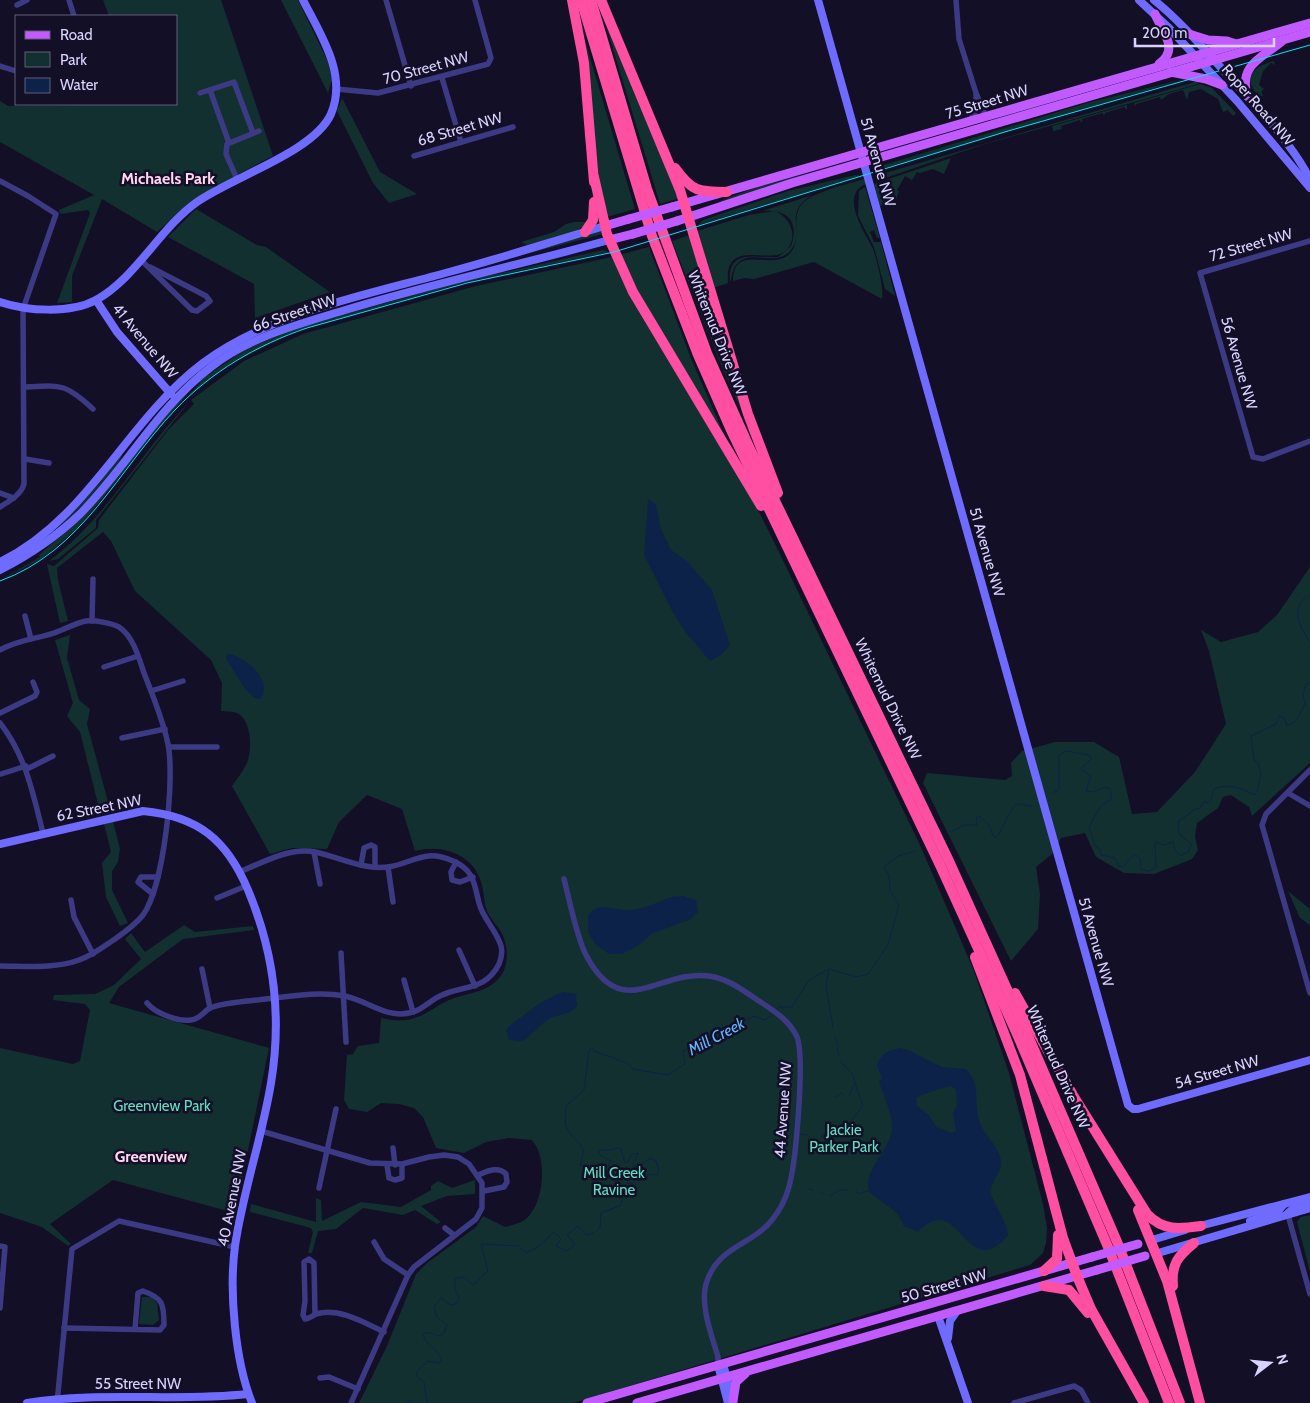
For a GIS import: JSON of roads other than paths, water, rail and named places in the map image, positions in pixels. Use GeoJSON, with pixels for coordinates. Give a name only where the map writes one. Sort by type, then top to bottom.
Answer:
{"type":"FeatureCollection","features":[{"type":"Feature","properties":{"kind":"highway"},"geometry":{"type":"LineString","coordinates":[[572,0],[584,63],[594,177],[594,216],[592,224],[585,232]]}},
{"type":"Feature","properties":{"kind":"highway","name":"Whitemud Drive NW"},"geometry":{"type":"LineString","coordinates":[[581,0],[637,188],[675,297],[731,430],[785,531],[991,952],[1118,1244],[1180,1403]]}},
{"type":"Feature","properties":{"kind":"highway","name":"Whitemud Drive NW"},"geometry":{"type":"LineString","coordinates":[[591,0],[647,190],[672,262],[722,388],[785,531],[940,865],[1065,1145],[1118,1271],[1169,1403]]}},
{"type":"Feature","properties":{"kind":"highway"},"geometry":{"type":"LineString","coordinates":[[601,0],[619,49],[666,153],[684,203],[785,531]]}},
{"type":"Feature","properties":{"kind":"highway"},"geometry":{"type":"LineString","coordinates":[[666,153],[676,170],[692,188],[705,192],[726,192]]}},
{"type":"Feature","properties":{"kind":"highway"},"geometry":{"type":"LineString","coordinates":[[594,177],[610,240],[642,306],[709,415],[754,496],[785,531]]}},
{"type":"Feature","properties":{"kind":"highway"},"geometry":{"type":"LineString","coordinates":[[940,865],[1017,1067],[1072,1263],[1091,1309],[1144,1403]]}},
{"type":"Feature","properties":{"kind":"highway"},"geometry":{"type":"LineString","coordinates":[[991,952],[1126,1184],[1147,1214],[1160,1225],[1180,1229],[1201,1226]]}},
{"type":"Feature","properties":{"kind":"highway"},"geometry":{"type":"LineString","coordinates":[[1126,1184],[1158,1253],[1200,1403]]}},
{"type":"Feature","properties":{"kind":"highway"},"geometry":{"type":"LineString","coordinates":[[1044,1271],[1055,1264],[1058,1256],[1055,1206]]}},
{"type":"Feature","properties":{"kind":"highway"},"geometry":{"type":"LineString","coordinates":[[1173,1302],[1174,1264],[1177,1257],[1194,1243]]}},
{"type":"Feature","properties":{"kind":"highway"},"geometry":{"type":"LineString","coordinates":[[1044,1286],[1069,1290],[1082,1304],[1110,1344]]}},
{"type":"Feature","properties":{"kind":"main road"},"geometry":{"type":"LineString","coordinates":[[1153,68],[1166,59],[1170,50],[1168,39],[1154,14]]}},
{"type":"Feature","properties":{"kind":"main road","name":"75 Street NW"},"geometry":{"type":"LineString","coordinates":[[678,221],[968,122],[1310,23]]}},
{"type":"Feature","properties":{"kind":"main road","name":"75 Street NW"},"geometry":{"type":"LineString","coordinates":[[672,207],[778,175],[863,158],[983,126],[1310,32]]}},
{"type":"Feature","properties":{"kind":"main road"},"geometry":{"type":"LineString","coordinates":[[1189,34],[1208,40],[1227,41],[1236,44]]}},
{"type":"Feature","properties":{"kind":"main road"},"geometry":{"type":"LineString","coordinates":[[1248,96],[1245,78],[1249,68],[1284,39]]}},
{"type":"Feature","properties":{"kind":"main road"},"geometry":{"type":"LineString","coordinates":[[1171,72],[1222,85]]}},
{"type":"Feature","properties":{"kind":"main road"},"geometry":{"type":"LineString","coordinates":[[983,126],[986,117]]}},
{"type":"Feature","properties":{"kind":"main road","name":"66 Street NW"},"geometry":{"type":"LineString","coordinates":[[605,226],[672,207]]}},
{"type":"Feature","properties":{"kind":"main road","name":"66 Street NW"},"geometry":{"type":"LineString","coordinates":[[610,240],[678,221]]}},
{"type":"Feature","properties":{"kind":"main road","name":"50 Street NW"},"geometry":{"type":"LineString","coordinates":[[587,1403],[720,1362],[1152,1240]]}},
{"type":"Feature","properties":{"kind":"main road","name":"50 Street NW"},"geometry":{"type":"LineString","coordinates":[[637,1403],[1158,1253]]}},
{"type":"Feature","properties":{"kind":"main road"},"geometry":{"type":"LineString","coordinates":[[938,1316],[939,1307],[956,1296]]}},
{"type":"Feature","properties":{"kind":"main road"},"geometry":{"type":"LineString","coordinates":[[732,1402],[736,1382],[751,1370]]}},
{"type":"Feature","properties":{"kind":"street"},"geometry":{"type":"LineString","coordinates":[[17,5],[28,0]]}},
{"type":"Feature","properties":{"kind":"street"},"geometry":{"type":"LineString","coordinates":[[69,0],[74,15]]}},
{"type":"Feature","properties":{"kind":"street"},"geometry":{"type":"LineString","coordinates":[[0,302],[23,309],[66,308],[96,300],[141,260],[196,203],[297,148],[314,136],[331,114],[336,89],[331,58],[303,0]]}},
{"type":"Feature","properties":{"kind":"street"},"geometry":{"type":"LineString","coordinates":[[386,0],[411,86]]}},
{"type":"Feature","properties":{"kind":"street","name":"70 Street NW"},"geometry":{"type":"LineString","coordinates":[[336,89],[378,93],[442,78],[491,62],[475,0]]}},
{"type":"Feature","properties":{"kind":"street","name":"51 Avenue NW"},"geometry":{"type":"LineString","coordinates":[[818,0],[1127,1102],[1133,1109]]}},
{"type":"Feature","properties":{"kind":"street"},"geometry":{"type":"LineString","coordinates":[[956,0],[957,30],[976,93],[986,117]]}},
{"type":"Feature","properties":{"kind":"street","name":"Roper Road NW"},"geometry":{"type":"LineString","coordinates":[[1139,0],[1202,62],[1310,188]]}},
{"type":"Feature","properties":{"kind":"street","name":"Roper Road NW"},"geometry":{"type":"LineString","coordinates":[[1154,0],[1214,59],[1248,96],[1290,149],[1310,179]]}},
{"type":"Feature","properties":{"kind":"street"},"geometry":{"type":"LineString","coordinates":[[0,66],[15,71]]}},
{"type":"Feature","properties":{"kind":"street"},"geometry":{"type":"LineString","coordinates":[[442,78],[461,142]]}},
{"type":"Feature","properties":{"kind":"street"},"geometry":{"type":"LineString","coordinates":[[200,94],[234,82],[256,132],[229,143]]}},
{"type":"Feature","properties":{"kind":"street"},"geometry":{"type":"LineString","coordinates":[[210,90],[229,143],[226,154],[237,179]]}},
{"type":"Feature","properties":{"kind":"street"},"geometry":{"type":"LineString","coordinates":[[968,122],[976,110],[976,93]]}},
{"type":"Feature","properties":{"kind":"street","name":"68 Street NW"},"geometry":{"type":"LineString","coordinates":[[414,156],[514,127]]}},
{"type":"Feature","properties":{"kind":"street"},"geometry":{"type":"LineString","coordinates":[[0,181],[56,214],[23,309],[24,484],[14,498],[0,507]]}},
{"type":"Feature","properties":{"kind":"street","name":"66 Street NW"},"geometry":{"type":"LineString","coordinates":[[0,562],[50,529],[75,507],[169,391],[227,346],[281,322],[605,226]]}},
{"type":"Feature","properties":{"kind":"street","name":"66 Street NW"},"geometry":{"type":"LineString","coordinates":[[0,570],[41,547],[80,514],[175,399],[195,380],[220,361],[258,339],[281,330],[401,294],[610,240]]}},
{"type":"Feature","properties":{"kind":"street","name":"72 Street NW"},"geometry":{"type":"LineString","coordinates":[[1200,273],[1310,241]]}},
{"type":"Feature","properties":{"kind":"street"},"geometry":{"type":"LineString","coordinates":[[141,260],[192,310],[196,311],[210,301],[206,296],[150,267]]}},
{"type":"Feature","properties":{"kind":"street","name":"56 Avenue NW"},"geometry":{"type":"LineString","coordinates":[[1200,273],[1255,459],[1263,459],[1287,452],[1310,441]]}},
{"type":"Feature","properties":{"kind":"street","name":"41 Avenue NW"},"geometry":{"type":"LineString","coordinates":[[96,300],[117,332],[175,399]]}},
{"type":"Feature","properties":{"kind":"street"},"geometry":{"type":"LineString","coordinates":[[24,387],[62,386],[73,391],[93,409]]}},
{"type":"Feature","properties":{"kind":"street"},"geometry":{"type":"LineString","coordinates":[[25,459],[49,462]]}},
{"type":"Feature","properties":{"kind":"street"},"geometry":{"type":"LineString","coordinates":[[0,493],[14,498]]}},
{"type":"Feature","properties":{"kind":"street"},"geometry":{"type":"LineString","coordinates":[[92,621],[93,579]]}},
{"type":"Feature","properties":{"kind":"street"},"geometry":{"type":"LineString","coordinates":[[25,616],[31,639]]}},
{"type":"Feature","properties":{"kind":"street"},"geometry":{"type":"LineString","coordinates":[[0,650],[11,644],[52,634],[83,622],[92,621],[118,627],[131,641],[138,656],[165,729],[169,747],[167,813],[158,877],[153,894],[142,916],[126,931],[93,954],[73,962],[0,966]]}},
{"type":"Feature","properties":{"kind":"street"},"geometry":{"type":"LineString","coordinates":[[104,667],[138,656]]}},
{"type":"Feature","properties":{"kind":"street"},"geometry":{"type":"LineString","coordinates":[[151,691],[184,681]]}},
{"type":"Feature","properties":{"kind":"street"},"geometry":{"type":"LineString","coordinates":[[0,713],[34,696],[37,692],[34,682]]}},
{"type":"Feature","properties":{"kind":"street"},"geometry":{"type":"LineString","coordinates":[[0,723],[27,768],[44,833]]}},
{"type":"Feature","properties":{"kind":"street"},"geometry":{"type":"LineString","coordinates":[[122,738],[165,729]]}},
{"type":"Feature","properties":{"kind":"street"},"geometry":{"type":"LineString","coordinates":[[169,747],[217,747]]}},
{"type":"Feature","properties":{"kind":"street"},"geometry":{"type":"LineString","coordinates":[[1,774],[27,768],[53,756]]}},
{"type":"Feature","properties":{"kind":"street"},"geometry":{"type":"LineString","coordinates":[[1310,770],[1262,821],[1310,993]]}},
{"type":"Feature","properties":{"kind":"street"},"geometry":{"type":"LineString","coordinates":[[1288,793],[1310,806]]}},
{"type":"Feature","properties":{"kind":"street","name":"62 Street NW"},"geometry":{"type":"LineString","coordinates":[[0,844],[144,811],[167,813],[187,819],[204,829],[224,847]]}},
{"type":"Feature","properties":{"kind":"street"},"geometry":{"type":"LineString","coordinates":[[361,865],[364,848],[371,844],[375,847],[375,866]]}},
{"type":"Feature","properties":{"kind":"street","name":"40 Avenue NW"},"geometry":{"type":"LineString","coordinates":[[224,847],[246,886],[263,930],[272,969],[276,998],[276,1041],[271,1083],[235,1247],[234,1304],[240,1354],[248,1394],[252,1403]]}},
{"type":"Feature","properties":{"kind":"street"},"geometry":{"type":"LineString","coordinates":[[147,1003],[160,1014],[190,1020],[200,1017],[210,1008],[310,994],[344,996],[378,1011],[395,1014],[413,1012],[441,995],[485,982],[494,973],[501,959],[502,949],[479,903],[478,890],[473,877],[456,862],[433,854],[416,857],[388,867],[361,865],[314,852],[289,853],[239,872]]}},
{"type":"Feature","properties":{"kind":"street"},"geometry":{"type":"LineString","coordinates":[[314,852],[320,884]]}},
{"type":"Feature","properties":{"kind":"street"},"geometry":{"type":"LineString","coordinates":[[456,862],[452,872],[452,880],[460,882],[473,877]]}},
{"type":"Feature","properties":{"kind":"street"},"geometry":{"type":"LineString","coordinates":[[388,867],[393,902]]}},
{"type":"Feature","properties":{"kind":"street"},"geometry":{"type":"LineString","coordinates":[[153,894],[138,882],[141,877],[158,877]]}},
{"type":"Feature","properties":{"kind":"street","name":"44 Avenue NW"},"geometry":{"type":"LineString","coordinates":[[564,879],[586,955],[594,968],[610,984],[628,991],[636,991],[682,978],[708,976],[734,986],[766,1006],[786,1022],[796,1036],[800,1056],[792,1177],[784,1200],[772,1220],[762,1230],[727,1252],[717,1262],[706,1283],[704,1300],[732,1402]]}},
{"type":"Feature","properties":{"kind":"street"},"geometry":{"type":"LineString","coordinates":[[217,898],[246,886]]}},
{"type":"Feature","properties":{"kind":"street"},"geometry":{"type":"LineString","coordinates":[[71,900],[74,917],[93,954]]}},
{"type":"Feature","properties":{"kind":"street"},"geometry":{"type":"LineString","coordinates":[[459,950],[475,986]]}},
{"type":"Feature","properties":{"kind":"street"},"geometry":{"type":"LineString","coordinates":[[340,953],[346,1042]]}},
{"type":"Feature","properties":{"kind":"street"},"geometry":{"type":"LineString","coordinates":[[202,970],[210,1008]]}},
{"type":"Feature","properties":{"kind":"street"},"geometry":{"type":"LineString","coordinates":[[404,980],[413,1012]]}},
{"type":"Feature","properties":{"kind":"street","name":"54 Street NW"},"geometry":{"type":"LineString","coordinates":[[1133,1109],[1143,1108],[1310,1060]]}},
{"type":"Feature","properties":{"kind":"street"},"geometry":{"type":"LineString","coordinates":[[318,1188],[336,1109]]}},
{"type":"Feature","properties":{"kind":"street"},"geometry":{"type":"LineString","coordinates":[[261,1131],[370,1163],[395,1165],[429,1157],[458,1157],[469,1164],[478,1175],[484,1191],[482,1208],[476,1219],[414,1267],[408,1275],[351,1403]]}},
{"type":"Feature","properties":{"kind":"street"},"geometry":{"type":"LineString","coordinates":[[393,1148],[395,1165]]}},
{"type":"Feature","properties":{"kind":"street"},"geometry":{"type":"LineString","coordinates":[[387,1165],[389,1178],[395,1180],[402,1178],[402,1164]]}},
{"type":"Feature","properties":{"kind":"street"},"geometry":{"type":"LineString","coordinates":[[478,1175],[496,1169],[502,1170],[506,1174],[507,1182],[504,1186],[484,1191]]}},
{"type":"Feature","properties":{"kind":"street","name":"50 Street NW"},"geometry":{"type":"LineString","coordinates":[[1152,1240],[1310,1197]]}},
{"type":"Feature","properties":{"kind":"street"},"geometry":{"type":"LineString","coordinates":[[1310,1202],[1290,1209],[1288,1215],[1310,1294]]}},
{"type":"Feature","properties":{"kind":"street"},"geometry":{"type":"LineString","coordinates":[[1218,1235],[1235,1226],[1277,1212],[1284,1204]]}},
{"type":"Feature","properties":{"kind":"street","name":"50 Street NW"},"geometry":{"type":"LineString","coordinates":[[1158,1253],[1310,1208]]}},
{"type":"Feature","properties":{"kind":"street"},"geometry":{"type":"LineString","coordinates":[[57,1400],[72,1249],[118,1221],[235,1247]]}},
{"type":"Feature","properties":{"kind":"street"},"geometry":{"type":"LineString","coordinates":[[445,1228],[454,1235]]}},
{"type":"Feature","properties":{"kind":"street"},"geometry":{"type":"LineString","coordinates":[[374,1242],[384,1259],[408,1275]]}},
{"type":"Feature","properties":{"kind":"street"},"geometry":{"type":"LineString","coordinates":[[0,1308],[2,1246]]}},
{"type":"Feature","properties":{"kind":"street"},"geometry":{"type":"LineString","coordinates":[[315,1314],[314,1264],[309,1259],[304,1262],[305,1301],[303,1315],[305,1319],[315,1314],[340,1314],[355,1318],[384,1332]]}},
{"type":"Feature","properties":{"kind":"street"},"geometry":{"type":"LineString","coordinates":[[64,1328],[135,1329],[162,1329],[162,1305],[156,1296],[143,1291],[138,1293],[135,1329]]}},
{"type":"Feature","properties":{"kind":"street"},"geometry":{"type":"LineString","coordinates":[[948,1342],[950,1321],[957,1311]]}},
{"type":"Feature","properties":{"kind":"street"},"geometry":{"type":"LineString","coordinates":[[938,1316],[968,1403]]}},
{"type":"Feature","properties":{"kind":"street"},"geometry":{"type":"LineString","coordinates":[[320,1378],[329,1377],[358,1390]]}},
{"type":"Feature","properties":{"kind":"street"},"geometry":{"type":"LineString","coordinates":[[1014,1403],[1074,1386],[1081,1390],[1088,1403]]}},
{"type":"Feature","properties":{"kind":"street","name":"55 Street NW"},"geometry":{"type":"LineString","coordinates":[[27,1403],[57,1400],[124,1401],[208,1398],[248,1394]]}},
{"type":"Feature","properties":{"kind":"water"},"geometry":{"type":"Polygon","coordinates":[[[648,499],[656,505],[661,529],[671,550],[688,562],[712,590],[730,645],[721,655],[710,661],[686,633],[672,611],[644,555],[648,499]]]}},
{"type":"Feature","properties":{"kind":"water"},"geometry":{"type":"Polygon","coordinates":[[[229,654],[243,660],[256,670],[263,684],[264,691],[261,699],[251,695],[246,690],[227,660],[226,656],[229,654]]]}},
{"type":"Feature","properties":{"kind":"water"},"geometry":{"type":"Polygon","coordinates":[[[684,896],[696,900],[698,912],[691,919],[653,933],[639,945],[622,954],[609,954],[595,944],[588,932],[588,916],[596,908],[606,907],[633,910],[672,897],[684,896]]]}},
{"type":"Feature","properties":{"kind":"water"},"geometry":{"type":"Polygon","coordinates":[[[562,992],[576,994],[577,1006],[574,1009],[547,1020],[522,1041],[509,1040],[506,1030],[509,1026],[540,1003],[562,992]]]}},
{"type":"Feature","properties":{"kind":"water"},"geometry":{"type":"Polygon","coordinates":[[[899,1048],[908,1050],[942,1067],[966,1069],[974,1081],[979,1120],[1000,1155],[1001,1161],[1000,1168],[990,1190],[1005,1223],[1008,1235],[994,1248],[982,1250],[972,1245],[954,1227],[944,1221],[932,1221],[918,1232],[904,1226],[897,1213],[869,1192],[870,1176],[887,1144],[892,1127],[889,1110],[879,1082],[882,1078],[877,1066],[882,1056],[899,1048]],[[951,1086],[916,1098],[917,1106],[929,1115],[936,1127],[952,1133],[956,1131],[953,1113],[957,1105],[956,1090],[951,1086]]]}},
{"type":"Feature","properties":{"kind":"waterway","name":"Mill Creek"},"geometry":{"type":"LineString","coordinates":[[1310,594],[1304,599],[1298,611],[1302,630],[1310,642]]}},
{"type":"Feature","properties":{"kind":"waterway","name":"Mill Creek"},"geometry":{"type":"LineString","coordinates":[[1053,793],[1059,789],[1059,755],[1066,751],[1089,755],[1091,759],[1081,769],[1091,776],[1086,791],[1093,792],[1105,787],[1110,789],[1112,799],[1101,807],[1089,827],[1095,846],[1100,849],[1101,855],[1115,858],[1119,867],[1124,866],[1134,854],[1140,858],[1141,870],[1149,871],[1156,867],[1155,842],[1164,845],[1173,842],[1175,850],[1181,856],[1189,851],[1191,844],[1179,834],[1178,822],[1195,809],[1200,808],[1203,802],[1210,802],[1214,789],[1229,786],[1240,788],[1254,795],[1257,792],[1261,773],[1258,763],[1254,760],[1251,736],[1276,724],[1279,716],[1285,719],[1287,726],[1296,721],[1305,704],[1303,694],[1306,684],[1310,682]]}},
{"type":"Feature","properties":{"kind":"waterway","name":"Mill Creek"},"geometry":{"type":"LineString","coordinates":[[951,832],[964,825],[977,825],[976,818],[980,816],[990,827],[993,836],[996,838],[1009,814],[1017,804],[1032,806]]}},
{"type":"Feature","properties":{"kind":"waterway","name":"Mill Creek"},"geometry":{"type":"LineString","coordinates":[[777,1009],[780,1007],[792,1007],[809,980],[829,969],[856,977],[868,974],[888,945],[899,905],[890,890],[889,875],[884,867],[898,856],[916,851]]}},
{"type":"Feature","properties":{"kind":"waterway"},"geometry":{"type":"LineString","coordinates":[[829,970],[826,986],[833,1028]]}},
{"type":"Feature","properties":{"kind":"waterway","name":"Mill Creek"},"geometry":{"type":"LineString","coordinates":[[597,1231],[600,1228],[601,1213],[621,1205],[625,1184],[633,1183],[642,1174],[657,1175],[659,1170],[656,1161],[651,1158],[635,1168],[633,1165],[638,1153],[632,1154],[627,1163],[625,1163],[621,1149],[618,1148],[598,1150],[600,1155],[611,1161],[608,1166],[595,1169],[580,1165],[584,1150],[568,1131],[565,1115],[566,1106],[584,1090],[589,1050],[592,1048],[594,1051],[627,1063],[633,1069],[668,1075],[685,1064],[683,1051],[733,1030],[733,1026],[755,1016],[764,1020],[772,1016]]}},
{"type":"Feature","properties":{"kind":"waterway"},"geometry":{"type":"LineString","coordinates":[[835,1037],[837,1044]]}},
{"type":"Feature","properties":{"kind":"waterway"},"geometry":{"type":"LineString","coordinates":[[837,1047],[839,1056]]}},
{"type":"Feature","properties":{"kind":"waterway"},"geometry":{"type":"LineString","coordinates":[[840,1061],[852,1074],[863,1106],[851,1121]]}},
{"type":"Feature","properties":{"kind":"waterway"},"geometry":{"type":"LineString","coordinates":[[849,1096],[854,1084]]}},
{"type":"Feature","properties":{"kind":"waterway"},"geometry":{"type":"LineString","coordinates":[[834,1097],[842,1093],[846,1097]]}},
{"type":"Feature","properties":{"kind":"waterway"},"geometry":{"type":"LineString","coordinates":[[825,1121],[832,1131]]}},
{"type":"Feature","properties":{"kind":"waterway"},"geometry":{"type":"LineString","coordinates":[[835,1129],[848,1124]]}},
{"type":"Feature","properties":{"kind":"waterway"},"geometry":{"type":"LineString","coordinates":[[821,1136],[831,1130]]}},
{"type":"Feature","properties":{"kind":"waterway"},"geometry":{"type":"LineString","coordinates":[[799,1134],[808,1135]]}},
{"type":"Feature","properties":{"kind":"waterway"},"geometry":{"type":"LineString","coordinates":[[809,1189],[813,1190]]}},
{"type":"Feature","properties":{"kind":"waterway"},"geometry":{"type":"LineString","coordinates":[[830,1196],[839,1190],[848,1190]]}},
{"type":"Feature","properties":{"kind":"waterway"},"geometry":{"type":"LineString","coordinates":[[856,1191],[858,1194],[868,1191]]}},
{"type":"Feature","properties":{"kind":"waterway","name":"Mill Creek"},"geometry":{"type":"LineString","coordinates":[[427,1403],[424,1382],[417,1377],[416,1372],[428,1361],[439,1363],[442,1360],[423,1335],[426,1332],[439,1336],[444,1333],[447,1325],[436,1316],[434,1307],[441,1298],[451,1305],[456,1304],[459,1298],[455,1289],[455,1278],[464,1277],[473,1285],[488,1271],[481,1244],[519,1246],[526,1253],[538,1247],[554,1232],[561,1239],[556,1246],[567,1251],[575,1244],[567,1235],[578,1226],[586,1235],[594,1233]]}},
{"type":"Feature","properties":{"kind":"waterway","name":"Mill Creek"},"geometry":{"type":"LineString","coordinates":[[407,1403],[411,1401],[413,1403]]}},
{"type":"Feature","properties":{"kind":"tram line"},"geometry":{"type":"LineString","coordinates":[[0,581],[29,568],[77,530],[155,433],[189,396],[236,361],[288,335],[467,283],[614,252],[1008,131],[1310,45]]}},
{"type":"Feature","properties":{"kind":"district","name":"Michaels Park"},"geometry":{"type":"Point","coordinates":[168,178]}},
{"type":"Feature","properties":{"kind":"district","name":"Greenview"},"geometry":{"type":"Point","coordinates":[151,1156]}},
{"type":"Feature","properties":{"kind":"park label","name":"Greenview Park"},"geometry":{"type":"Point","coordinates":[162,1106]}},
{"type":"Feature","properties":{"kind":"park label","name":"Jackie Parker Park"},"geometry":{"type":"Point","coordinates":[844,1138]}},
{"type":"Feature","properties":{"kind":"park label","name":"Mill Creek Ravine"},"geometry":{"type":"Point","coordinates":[614,1182]}}]}
